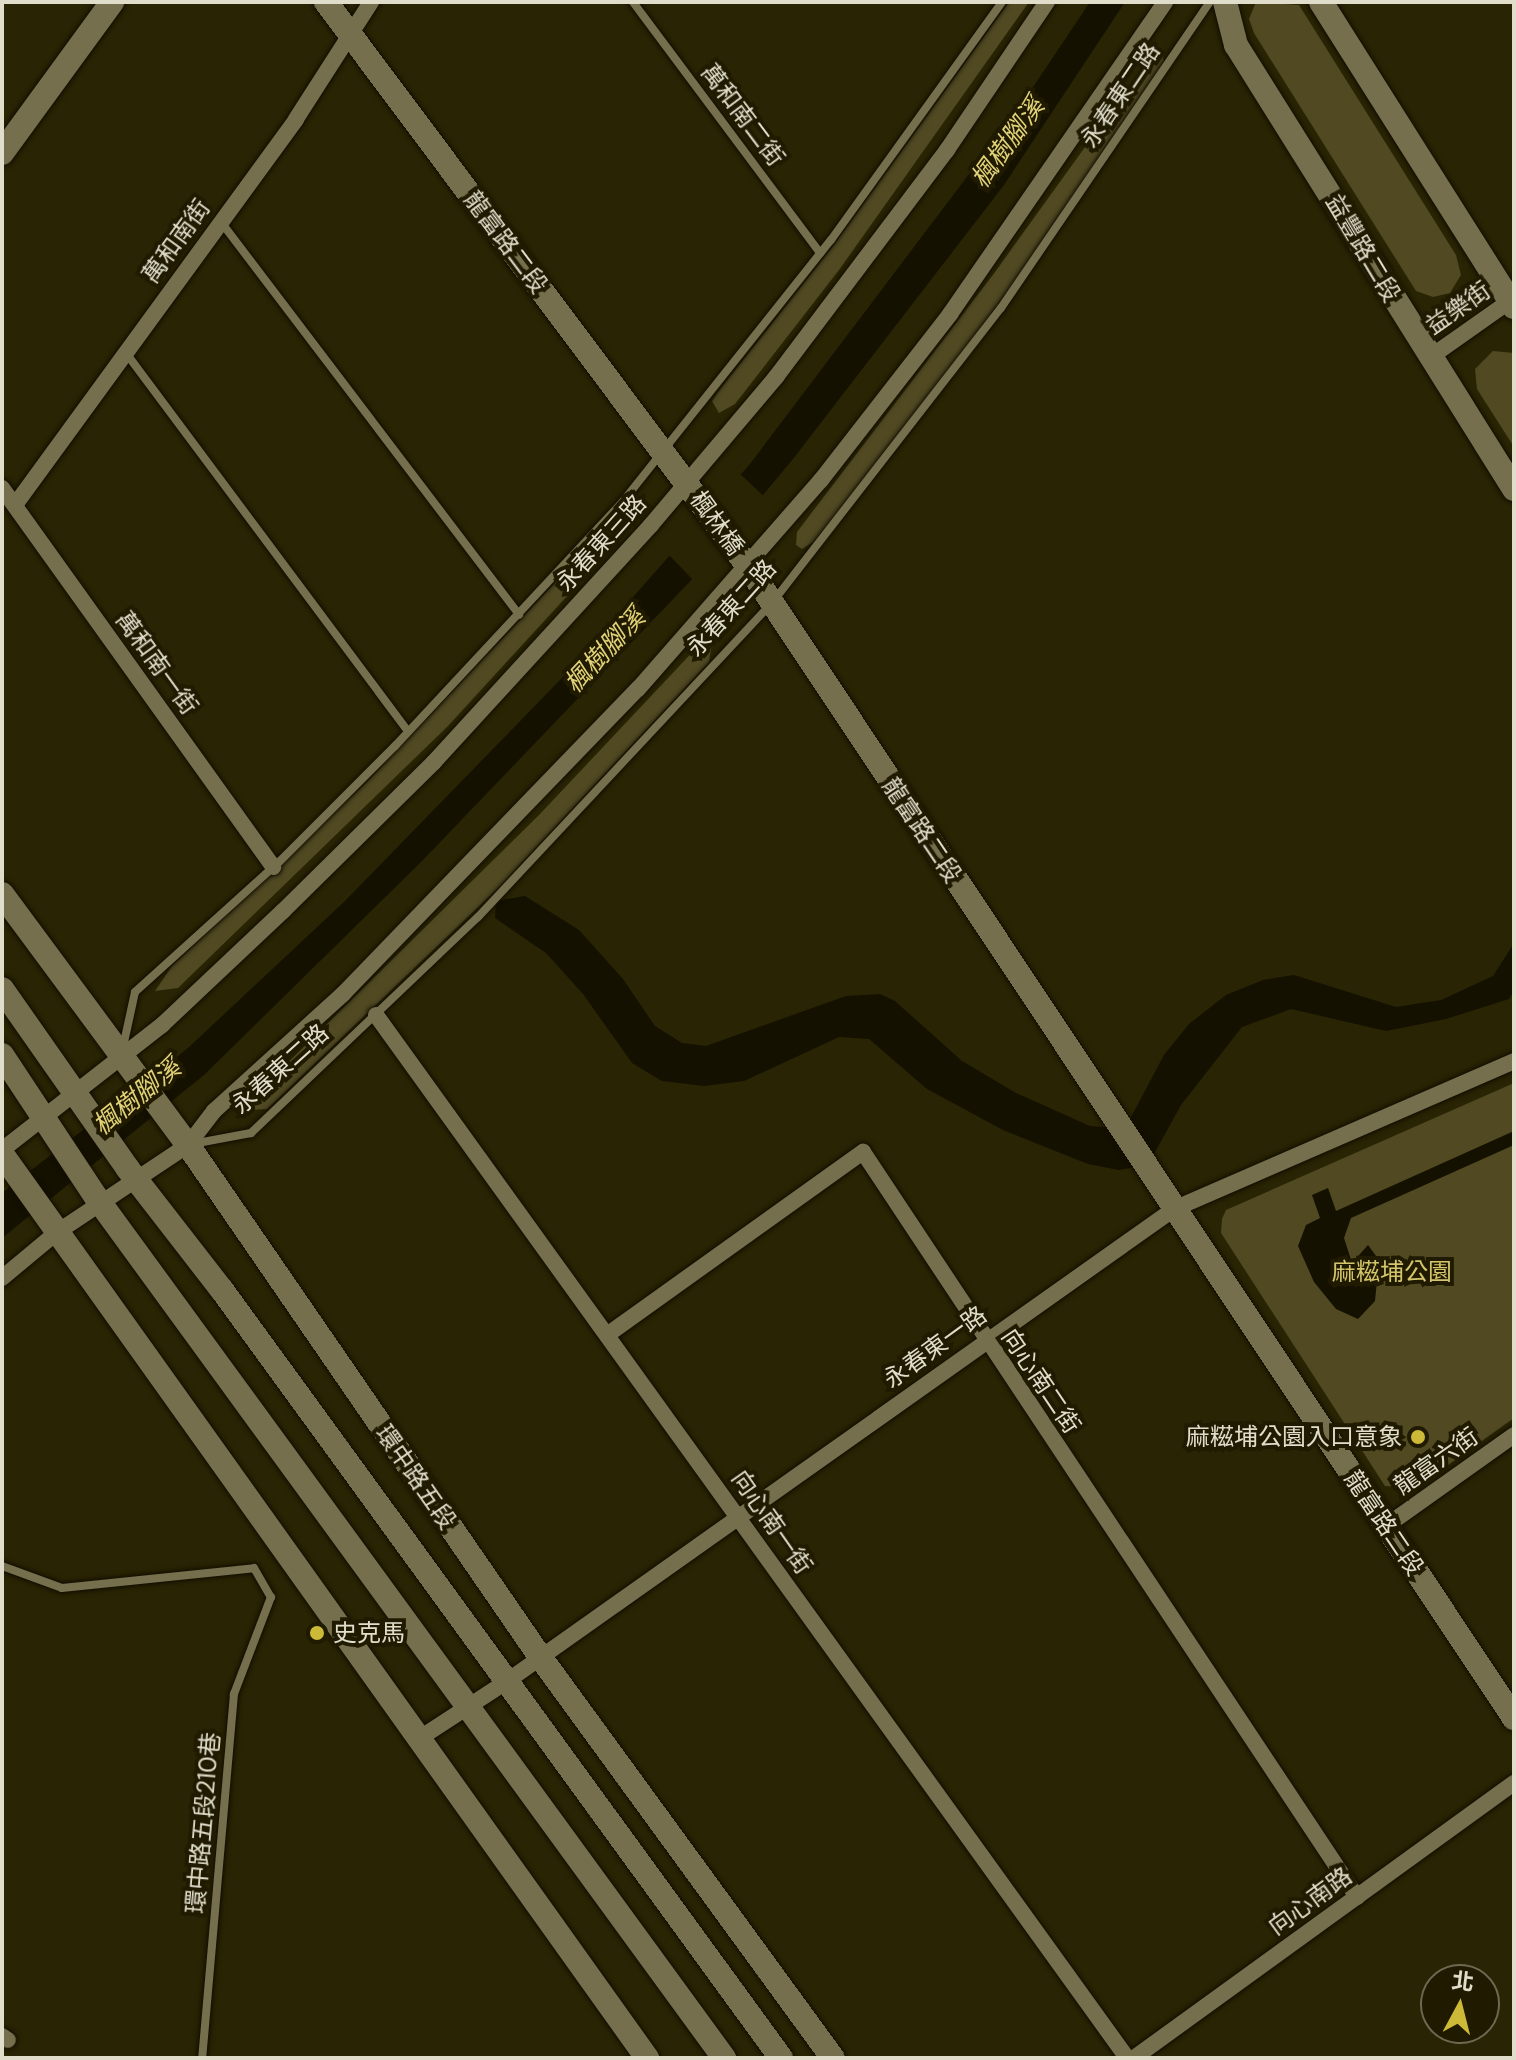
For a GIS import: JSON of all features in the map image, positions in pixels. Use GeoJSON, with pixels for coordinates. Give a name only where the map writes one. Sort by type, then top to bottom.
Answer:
{"type":"FeatureCollection","features":[{"type":"Feature","properties":{"kind":"street"},"geometry":{"type":"LineString","coordinates":[[2,153],[112,2]]}},
{"type":"Feature","properties":{"kind":"street","name":"龍富路二段"},"geometry":{"type":"LineString","coordinates":[[326,2],[687,481]]}},
{"type":"Feature","properties":{"kind":"street","name":"萬和南街"},"geometry":{"type":"LineString","coordinates":[[15,505],[221,221],[371,2]]}},
{"type":"Feature","properties":{"kind":"street","name":"永春東三路"},"geometry":{"type":"LineString","coordinates":[[3,1154],[124,1060],[434,762],[687,481],[776,377],[947,150],[1047,2]]}},
{"type":"Feature","properties":{"kind":"street","name":"永春東二路"},"geometry":{"type":"LineString","coordinates":[[2,1278],[54,1229],[185,1140],[343,994],[539,794],[821,480],[950,314],[1165,2]]}},
{"type":"Feature","properties":{"kind":"street","name":"益豐路二段"},"geometry":{"type":"LineString","coordinates":[[1225,2],[1236,45],[1429,358],[1514,489]]}},
{"type":"Feature","properties":{"kind":"street"},"geometry":{"type":"LineString","coordinates":[[1321,2],[1513,302]]}},
{"type":"Feature","properties":{"kind":"street","name":"益樂街"},"geometry":{"type":"LineString","coordinates":[[1429,358],[1513,302]]}},
{"type":"Feature","properties":{"kind":"street","name":"楓林橋"},"geometry":{"type":"LineString","coordinates":[[687,481],[747,565]]}},
{"type":"Feature","properties":{"kind":"street","name":"萬和南一街"},"geometry":{"type":"LineString","coordinates":[[2,488],[273,867]]}},
{"type":"Feature","properties":{"kind":"street","name":"龍富路二段"},"geometry":{"type":"LineString","coordinates":[[747,565],[1096,1096],[1514,1718]]}},
{"type":"Feature","properties":{"kind":"street","name":"環中路五段"},"geometry":{"type":"LineString","coordinates":[[2,894],[185,1140],[541,1658],[833,2058]]}},
{"type":"Feature","properties":{"kind":"street","name":"環中路五段"},"geometry":{"type":"LineString","coordinates":[[2,989],[134,1175],[781,2058]]}},
{"type":"Feature","properties":{"kind":"street","name":"向心南一街"},"geometry":{"type":"LineString","coordinates":[[376,1015],[1127,2058]]}},
{"type":"Feature","properties":{"kind":"street"},"geometry":{"type":"LineString","coordinates":[[2,1055],[100,1200],[467,1709],[724,2058]]}},
{"type":"Feature","properties":{"kind":"street","name":"永春東一路"},"geometry":{"type":"LineString","coordinates":[[420,1738],[541,1658],[1174,1209],[1514,1061]]}},
{"type":"Feature","properties":{"kind":"street","name":"向心南二街"},"geometry":{"type":"LineString","coordinates":[[607,1335],[863,1152],[961,1295],[984,1341],[1357,1897]]}},
{"type":"Feature","properties":{"kind":"street"},"geometry":{"type":"LineString","coordinates":[[3,1154],[647,2058]]}},
{"type":"Feature","properties":{"kind":"street","name":"龍富六街"},"geometry":{"type":"LineString","coordinates":[[1386,1526],[1514,1435]]}},
{"type":"Feature","properties":{"kind":"street","name":"向心南路"},"geometry":{"type":"LineString","coordinates":[[1134,2058],[1514,1783]]}},
{"type":"Feature","properties":{"kind":"lane","name":"萬和南二街"},"geometry":{"type":"LineString","coordinates":[[633,2],[820,253]]}},
{"type":"Feature","properties":{"kind":"lane","name":"永春東三路"},"geometry":{"type":"LineString","coordinates":[[124,1060],[135,992],[273,867],[519,615],[624,500],[820,253],[1002,2]]}},
{"type":"Feature","properties":{"kind":"lane","name":"永春東二路"},"geometry":{"type":"LineString","coordinates":[[185,1140],[251,1133],[478,917],[772,603],[1001,308],[1210,2]]}},
{"type":"Feature","properties":{"kind":"lane"},"geometry":{"type":"LineString","coordinates":[[221,221],[519,615]]}},
{"type":"Feature","properties":{"kind":"lane"},"geometry":{"type":"LineString","coordinates":[[125,352],[408,731]]}},
{"type":"Feature","properties":{"kind":"lane","name":"環中路五段210巷"},"geometry":{"type":"LineString","coordinates":[[2,1566],[62,1588],[254,1568],[271,1597],[234,1694],[202,2058]]}},
{"type":"Feature","properties":{"kind":"green space"},"geometry":{"type":"Polygon","coordinates":[[[1009,2],[1029,2],[839,270],[735,404],[719,413],[712,401],[719,391],[834,245],[1009,2]]]}},
{"type":"Feature","properties":{"kind":"green space"},"geometry":{"type":"Polygon","coordinates":[[[1256,2],[1299,5],[1456,255],[1461,275],[1450,293],[1433,297],[1416,291],[1254,33],[1249,19],[1256,2]]]}},
{"type":"Feature","properties":{"kind":"green space"},"geometry":{"type":"Polygon","coordinates":[[[1155,50],[1161,50],[1165,65],[1004,296],[873,471],[813,542],[802,549],[796,545],[797,532],[995,272],[1155,50]]]}},
{"type":"Feature","properties":{"kind":"green space"},"geometry":{"type":"Polygon","coordinates":[[[1493,351],[1514,353],[1514,447],[1477,389],[1475,369],[1493,351]]]}},
{"type":"Feature","properties":{"kind":"green space"},"geometry":{"type":"Polygon","coordinates":[[[625,509],[634,523],[448,726],[178,988],[155,991],[172,966],[367,782],[625,509]]]}},
{"type":"Feature","properties":{"kind":"green space"},"geometry":{"type":"Polygon","coordinates":[[[701,643],[711,649],[709,662],[499,887],[267,1109],[251,1110],[252,1098],[539,815],[701,643]]]}},
{"type":"Feature","properties":{"kind":"green space","name":"麻糍埔公園"},"geometry":{"type":"Polygon","coordinates":[[[1514,1083],[1514,1418],[1417,1487],[1385,1486],[1221,1233],[1222,1219],[1226,1210],[1514,1083]]]}},
{"type":"Feature","properties":{"kind":"water","name":"楓樹腳溪"},"geometry":{"type":"Polygon","coordinates":[[[1090,2],[1125,2],[1004,185],[793,459],[700,571],[422,861],[204,1075],[2,1238],[2,1193],[188,1048],[345,901],[562,678],[750,464],[1019,108],[1090,2]]]}},
{"type":"Feature","properties":{"kind":"water"},"geometry":{"type":"Polygon","coordinates":[[[525,896],[579,930],[623,979],[655,1026],[682,1043],[706,1046],[846,996],[880,994],[895,1001],[962,1061],[1016,1093],[1090,1126],[1114,1128],[1130,1119],[1164,1055],[1189,1024],[1226,995],[1263,980],[1294,975],[1396,1007],[1441,1000],[1493,976],[1514,943],[1514,991],[1509,999],[1446,1019],[1386,1031],[1291,1009],[1242,1027],[1181,1105],[1154,1154],[1135,1167],[1119,1170],[1088,1164],[1003,1130],[927,1089],[869,1039],[839,1037],[744,1081],[704,1086],[662,1081],[632,1063],[583,994],[546,953],[495,918],[496,901],[525,896]]]}},
{"type":"Feature","properties":{"kind":"water"},"geometry":{"type":"Polygon","coordinates":[[[1514,1131],[1514,1145],[1351,1218],[1344,1238],[1352,1263],[1368,1245],[1379,1260],[1375,1301],[1358,1319],[1336,1309],[1314,1282],[1298,1246],[1306,1225],[1320,1218],[1312,1195],[1328,1188],[1336,1211],[1514,1131]]]}},
{"type":"Feature","properties":{"kind":"pier"},"geometry":{"type":"Polygon","coordinates":[[[738,472],[766,498],[695,582],[667,553],[738,472]]]}},
{"type":"Feature","properties":{"kind":"place","name":"麻糍埔公園入口意象"},"geometry":{"type":"Point","coordinates":[1418,1437]}},
{"type":"Feature","properties":{"kind":"place","name":"史克馬"},"geometry":{"type":"Point","coordinates":[317,1633]}}]}
